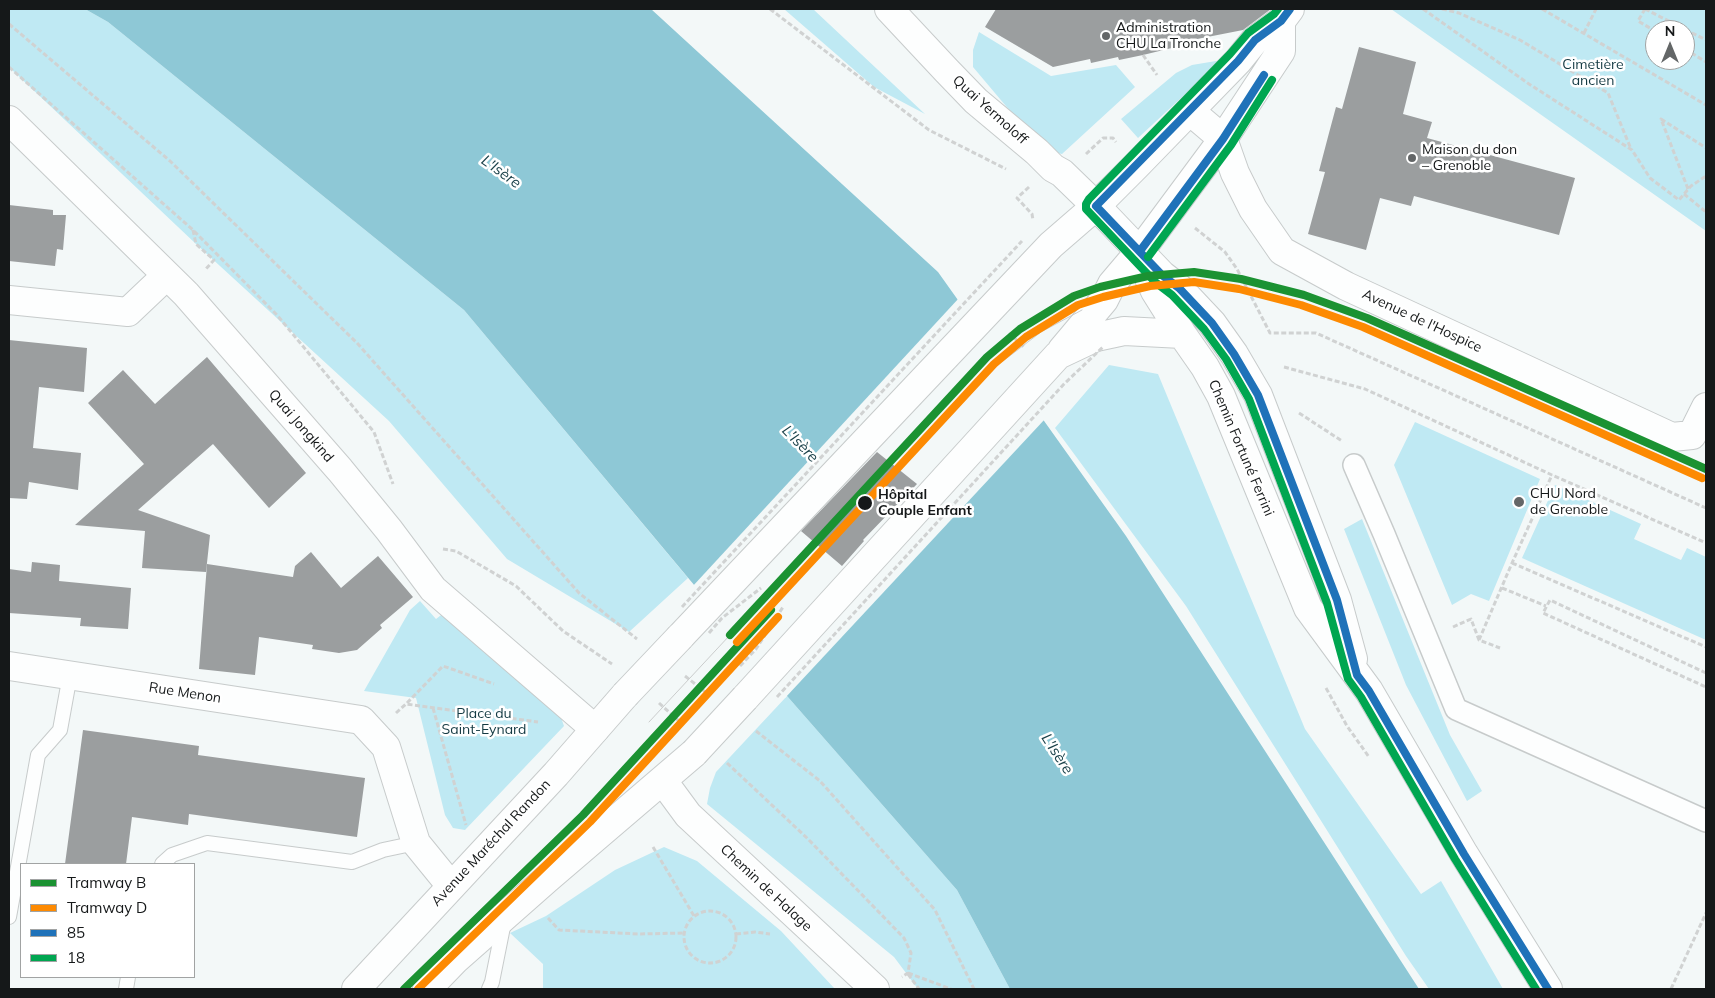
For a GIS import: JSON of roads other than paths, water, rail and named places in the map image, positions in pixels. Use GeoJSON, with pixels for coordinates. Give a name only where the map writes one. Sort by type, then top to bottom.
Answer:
{"type":"FeatureCollection","features":[{"type":"Feature","properties":{"kind":"street","name":"Quai Yermoloff"},"geometry":{"type":"LineString","coordinates":[[889,9],[976,101],[1037,152],[1053,168],[1062,173],[1140,251]]}},
{"type":"Feature","properties":{"kind":"street","name":"Avenue Maréchal Randon"},"geometry":{"type":"LineString","coordinates":[[356,989],[556,774],[595,728],[1029,246],[1068,228],[1096,206],[1238,61],[1256,40],[1285,15]]}},
{"type":"Feature","properties":{"kind":"street"},"geometry":{"type":"LineString","coordinates":[[1096,334],[1104,300],[1112,284],[1140,251],[1223,139],[1280,51],[1285,15]]}},
{"type":"Feature","properties":{"kind":"street","name":"Avenue de l'Hospice"},"geometry":{"type":"LineString","coordinates":[[1190,110],[1223,139],[1235,173],[1253,209],[1282,251],[1346,286],[1672,437],[1692,435],[1706,408]]}},
{"type":"Feature","properties":{"kind":"street","name":"Quai Jongkind"},"geometry":{"type":"LineString","coordinates":[[9,120],[186,294],[340,470],[389,530],[433,589],[595,728]]}},
{"type":"Feature","properties":{"kind":"street","name":"Chemin Fortuné Ferrini"},"geometry":{"type":"LineString","coordinates":[[1140,251],[1152,283],[1221,396],[1308,608],[1369,691],[1464,854],[1548,989]]}},
{"type":"Feature","properties":{"kind":"street","name":"Chemin Fortuné Ferrini"},"geometry":{"type":"LineString","coordinates":[[1140,251],[1212,323],[1234,354],[1258,395],[1336,600],[1357,675]]}},
{"type":"Feature","properties":{"kind":"street"},"geometry":{"type":"LineString","coordinates":[[9,300],[128,312],[166,276]]}},
{"type":"Feature","properties":{"kind":"street"},"geometry":{"type":"LineString","coordinates":[[427,989],[455,960],[694,753],[1058,355],[1096,334],[1124,332],[1182,334]]}},
{"type":"Feature","properties":{"kind":"street"},"geometry":{"type":"LineString","coordinates":[[1354,465],[1456,709],[1706,821]]}},
{"type":"Feature","properties":{"kind":"street","name":"Rue Menon"},"geometry":{"type":"LineString","coordinates":[[9,666],[367,727],[386,747],[416,843]]}},
{"type":"Feature","properties":{"kind":"street","name":"Chemin de Halage"},"geometry":{"type":"LineString","coordinates":[[663,781],[688,816],[875,989]]}},
{"type":"Feature","properties":{"kind":"street"},"geometry":{"type":"LineString","coordinates":[[416,843],[450,886]]}},
{"type":"Feature","properties":{"kind":"lane"},"geometry":{"type":"LineString","coordinates":[[9,917],[38,755],[60,730],[70,675]]}},
{"type":"Feature","properties":{"kind":"lane"},"geometry":{"type":"LineString","coordinates":[[163,863],[172,855],[207,843],[352,862],[383,850],[416,843]]}},
{"type":"Feature","properties":{"kind":"lane"},"geometry":{"type":"LineString","coordinates":[[489,989],[505,916]]}},
{"type":"Feature","properties":{"kind":"water","name":"L'Isère"},"geometry":{"type":"Polygon","coordinates":[[[85,9],[651,9],[938,272],[1126,536],[1419,989],[1010,989],[957,890],[787,696],[464,310],[108,22],[85,9]]]}},
{"type":"Feature","properties":{"kind":"tram line","name":"B"},"geometry":{"type":"LineString","coordinates":[[730,635],[987,357],[1020,329],[1074,296],[1100,287],[1148,276],[1194,272],[1241,279],[1304,295],[1367,318],[1706,469]]}},
{"type":"Feature","properties":{"kind":"tram line","name":"D"},"geometry":{"type":"LineString","coordinates":[[737,642],[994,364],[1026,337],[1078,305],[1150,286],[1194,282],[1239,289],[1301,305],[1363,327],[1702,478]]}},
{"type":"Feature","properties":{"kind":"tram line"},"geometry":{"type":"LineString","coordinates":[[1003,361],[1041,332],[1082,310]]}},
{"type":"Feature","properties":{"kind":"tram line","name":"B"},"geometry":{"type":"LineString","coordinates":[[404,989],[583,815],[771,610]]}},
{"type":"Feature","properties":{"kind":"tram line","name":"D"},"geometry":{"type":"LineString","coordinates":[[418,989],[590,822],[778,617]]}},
{"type":"Feature","properties":{"kind":"tram line"},"geometry":{"type":"LineString","coordinates":[[649,722],[730,635]]}},
{"type":"Feature","properties":{"kind":"place","name":"Administration CHU La Tronche"},"geometry":{"type":"Point","coordinates":[1106,36]}},
{"type":"Feature","properties":{"kind":"place","name":"Maison du don – Grenoble"},"geometry":{"type":"Point","coordinates":[1412,158]}},
{"type":"Feature","properties":{"kind":"place","name":"CHU Nord de Grenoble"},"geometry":{"type":"Point","coordinates":[1519,502]}},
{"type":"Feature","properties":{"kind":"place","name":"Hôpital Couple Enfant"},"geometry":{"type":"Point","coordinates":[865,503]}},
{"type":"Feature","properties":{"kind":"park label","name":"Cimetière ancien"},"geometry":{"type":"Point","coordinates":[1593,74]}},
{"type":"Feature","properties":{"kind":"park label","name":"Place du Saint-Eynard"},"geometry":{"type":"Point","coordinates":[484,722]}}]}
